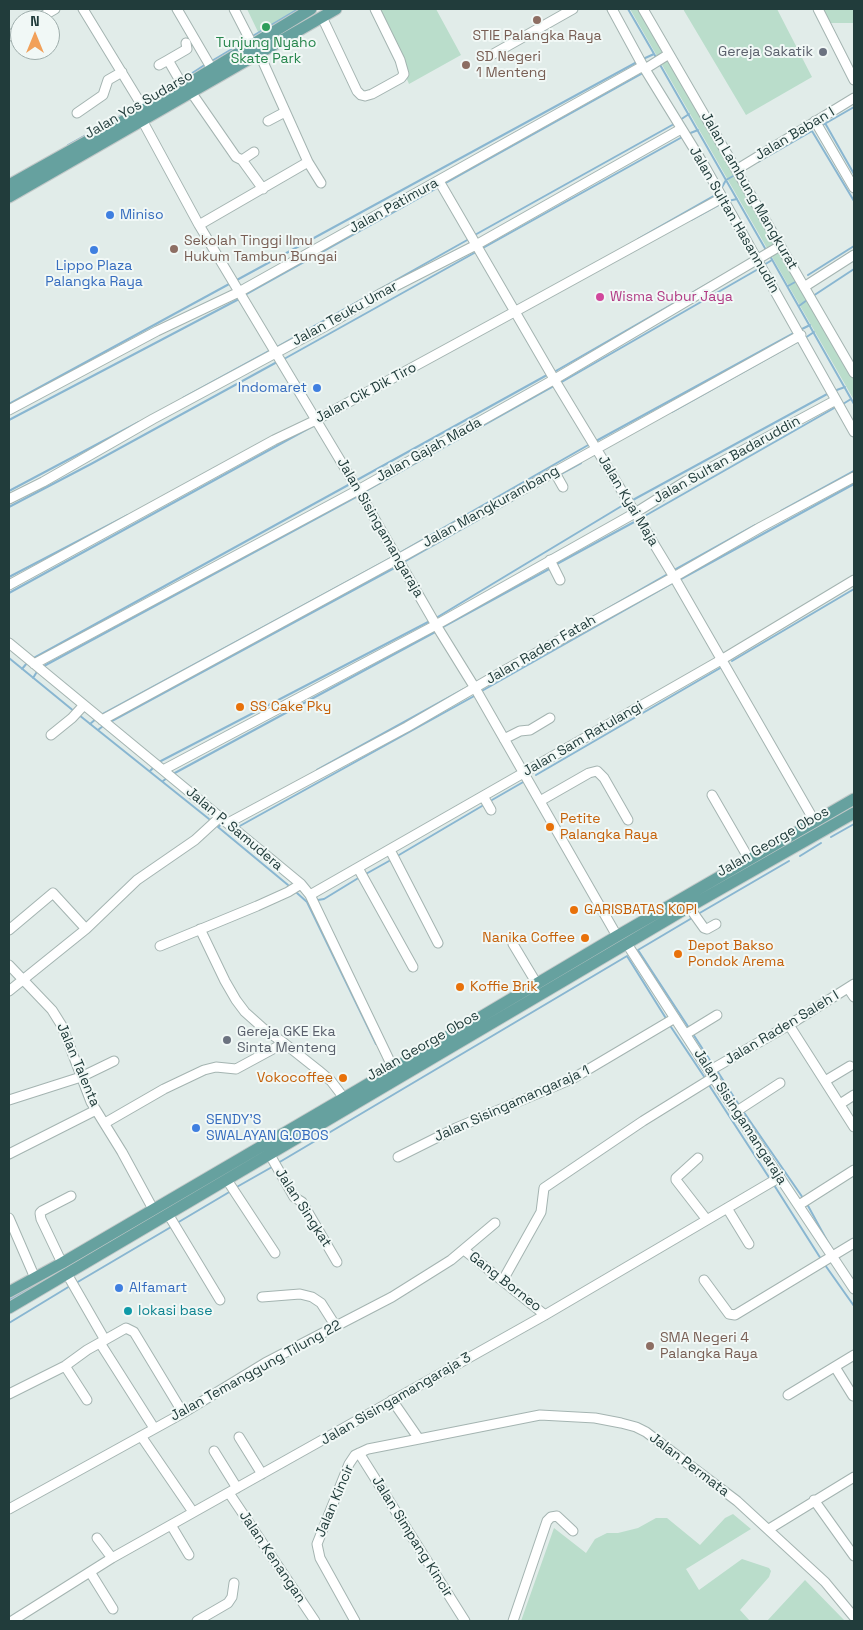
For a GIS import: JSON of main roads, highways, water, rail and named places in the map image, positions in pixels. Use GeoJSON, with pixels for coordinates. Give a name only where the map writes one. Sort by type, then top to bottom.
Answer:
{"type":"FeatureCollection","features":[{"type":"Feature","properties":{"kind":"main road","name":"Jalan Yos Sudarso"},"geometry":{"type":"LineString","coordinates":[[9,185],[142,109],[187,89],[255,48],[311,9]]}},
{"type":"Feature","properties":{"kind":"main road","name":"Jalan Yos Sudarso"},"geometry":{"type":"LineString","coordinates":[[187,89],[212,69],[336,9]]}},
{"type":"Feature","properties":{"kind":"main road","name":"Jalan Yos Sudarso"},"geometry":{"type":"LineString","coordinates":[[9,197],[142,109]]}},
{"type":"Feature","properties":{"kind":"main road","name":"Jalan George Obos"},"geometry":{"type":"LineString","coordinates":[[9,1292],[153,1210],[393,1068],[495,1016],[627,944],[749,859],[854,799]]}},
{"type":"Feature","properties":{"kind":"main road","name":"Jalan George Obos"},"geometry":{"type":"LineString","coordinates":[[9,1308],[270,1155],[495,1016],[537,984],[617,936],[682,907],[854,813]]}},
{"type":"Feature","properties":{"kind":"main road"},"geometry":{"type":"LineString","coordinates":[[47,1271],[53,1282]]}},
{"type":"Feature","properties":{"kind":"waterway"},"geometry":{"type":"LineString","coordinates":[[251,37],[298,9]]}},
{"type":"Feature","properties":{"kind":"waterway"},"geometry":{"type":"LineString","coordinates":[[628,9],[657,59]]}},
{"type":"Feature","properties":{"kind":"waterway"},"geometry":{"type":"LineString","coordinates":[[210,62],[247,40]]}},
{"type":"Feature","properties":{"kind":"waterway"},"geometry":{"type":"LineString","coordinates":[[643,59],[654,54]]}},
{"type":"Feature","properties":{"kind":"waterway"},"geometry":{"type":"LineString","coordinates":[[235,281],[637,62]]}},
{"type":"Feature","properties":{"kind":"waterway"},"geometry":{"type":"LineString","coordinates":[[659,63],[766,250]]}},
{"type":"Feature","properties":{"kind":"waterway"},"geometry":{"type":"LineString","coordinates":[[183,79],[206,64]]}},
{"type":"Feature","properties":{"kind":"waterway"},"geometry":{"type":"LineString","coordinates":[[444,184],[643,73]]}},
{"type":"Feature","properties":{"kind":"waterway"},"geometry":{"type":"LineString","coordinates":[[144,102],[176,82]]}},
{"type":"Feature","properties":{"kind":"waterway"},"geometry":{"type":"LineString","coordinates":[[68,145],[138,106]]}},
{"type":"Feature","properties":{"kind":"waterway"},"geometry":{"type":"LineString","coordinates":[[821,126],[854,107]]}},
{"type":"Feature","properties":{"kind":"waterway"},"geometry":{"type":"LineString","coordinates":[[680,120],[689,114]]}},
{"type":"Feature","properties":{"kind":"waterway"},"geometry":{"type":"LineString","coordinates":[[825,123],[854,174]]}},
{"type":"Feature","properties":{"kind":"waterway"},"geometry":{"type":"LineString","coordinates":[[473,236],[674,124]]}},
{"type":"Feature","properties":{"kind":"waterway"},"geometry":{"type":"LineString","coordinates":[[688,134],[698,130]]}},
{"type":"Feature","properties":{"kind":"waterway"},"geometry":{"type":"LineString","coordinates":[[758,162],[812,131],[854,201]]}},
{"type":"Feature","properties":{"kind":"waterway"},"geometry":{"type":"LineString","coordinates":[[483,248],[684,136]]}},
{"type":"Feature","properties":{"kind":"waterway"},"geometry":{"type":"LineString","coordinates":[[721,189],[726,180],[735,175]]}},
{"type":"Feature","properties":{"kind":"waterway"},"geometry":{"type":"LineString","coordinates":[[245,295],[439,187]]}},
{"type":"Feature","properties":{"kind":"waterway"},"geometry":{"type":"LineString","coordinates":[[638,239],[717,194]]}},
{"type":"Feature","properties":{"kind":"waterway"},"geometry":{"type":"LineString","coordinates":[[728,201],[737,199]]}},
{"type":"Feature","properties":{"kind":"waterway"},"geometry":{"type":"LineString","coordinates":[[691,220],[722,203]]}},
{"type":"Feature","properties":{"kind":"waterway"},"geometry":{"type":"LineString","coordinates":[[275,348],[469,239]]}},
{"type":"Feature","properties":{"kind":"waterway"},"geometry":{"type":"LineString","coordinates":[[808,275],[854,246]]}},
{"type":"Feature","properties":{"kind":"waterway"},"geometry":{"type":"LineString","coordinates":[[284,359],[476,252]]}},
{"type":"Feature","properties":{"kind":"waterway"},"geometry":{"type":"LineString","coordinates":[[770,256],[854,404]]}},
{"type":"Feature","properties":{"kind":"waterway"},"geometry":{"type":"LineString","coordinates":[[764,265],[772,260]]}},
{"type":"Feature","properties":{"kind":"waterway"},"geometry":{"type":"LineString","coordinates":[[560,383],[760,268]]}},
{"type":"Feature","properties":{"kind":"waterway"},"geometry":{"type":"LineString","coordinates":[[813,296],[854,269]]}},
{"type":"Feature","properties":{"kind":"waterway"},"geometry":{"type":"LineString","coordinates":[[554,372],[723,275]]}},
{"type":"Feature","properties":{"kind":"waterway"},"geometry":{"type":"LineString","coordinates":[[788,286],[797,281]]}},
{"type":"Feature","properties":{"kind":"waterway"},"geometry":{"type":"LineString","coordinates":[[9,404],[231,283]]}},
{"type":"Feature","properties":{"kind":"waterway"},"geometry":{"type":"LineString","coordinates":[[9,420],[239,299]]}},
{"type":"Feature","properties":{"kind":"waterway"},"geometry":{"type":"LineString","coordinates":[[799,306],[807,300]]}},
{"type":"Feature","properties":{"kind":"waterway"},"geometry":{"type":"LineString","coordinates":[[800,330],[810,325]]}},
{"type":"Feature","properties":{"kind":"waterway"},"geometry":{"type":"LineString","coordinates":[[805,338],[814,332]]}},
{"type":"Feature","properties":{"kind":"waterway"},"geometry":{"type":"LineString","coordinates":[[596,441],[794,333]]}},
{"type":"Feature","properties":{"kind":"waterway"},"geometry":{"type":"LineString","coordinates":[[672,412],[799,341]]}},
{"type":"Feature","properties":{"kind":"waterway"},"geometry":{"type":"LineString","coordinates":[[183,398],[271,350]]}},
{"type":"Feature","properties":{"kind":"waterway"},"geometry":{"type":"LineString","coordinates":[[9,507],[277,362]]}},
{"type":"Feature","properties":{"kind":"waterway"},"geometry":{"type":"LineString","coordinates":[[357,480],[547,375]]}},
{"type":"Feature","properties":{"kind":"waterway"},"geometry":{"type":"LineString","coordinates":[[366,491],[554,386]]}},
{"type":"Feature","properties":{"kind":"waterway"},"geometry":{"type":"LineString","coordinates":[[834,391],[845,387]]}},
{"type":"Feature","properties":{"kind":"waterway"},"geometry":{"type":"LineString","coordinates":[[631,501],[829,393]]}},
{"type":"Feature","properties":{"kind":"waterway"},"geometry":{"type":"LineString","coordinates":[[843,404],[851,399]]}},
{"type":"Feature","properties":{"kind":"waterway"},"geometry":{"type":"LineString","coordinates":[[643,517],[836,407]]}},
{"type":"Feature","properties":{"kind":"waterway"},"geometry":{"type":"LineString","coordinates":[[9,491],[139,422]]}},
{"type":"Feature","properties":{"kind":"waterway"},"geometry":{"type":"LineString","coordinates":[[9,593],[313,426]]}},
{"type":"Feature","properties":{"kind":"waterway"},"geometry":{"type":"LineString","coordinates":[[401,552],[590,444]]}},
{"type":"Feature","properties":{"kind":"waterway"},"geometry":{"type":"LineString","coordinates":[[559,475],[581,463]]}},
{"type":"Feature","properties":{"kind":"waterway"},"geometry":{"type":"LineString","coordinates":[[781,511],[854,471]]}},
{"type":"Feature","properties":{"kind":"waterway"},"geometry":{"type":"LineString","coordinates":[[404,562],[554,477]]}},
{"type":"Feature","properties":{"kind":"waterway"},"geometry":{"type":"LineString","coordinates":[[32,659],[350,484]]}},
{"type":"Feature","properties":{"kind":"waterway"},"geometry":{"type":"LineString","coordinates":[[681,579],[854,484]]}},
{"type":"Feature","properties":{"kind":"waterway"},"geometry":{"type":"LineString","coordinates":[[44,666],[356,497]]}},
{"type":"Feature","properties":{"kind":"waterway"},"geometry":{"type":"LineString","coordinates":[[436,618],[625,504]]}},
{"type":"Feature","properties":{"kind":"waterway"},"geometry":{"type":"LineString","coordinates":[[9,577],[128,515]]}},
{"type":"Feature","properties":{"kind":"waterway"},"geometry":{"type":"LineString","coordinates":[[555,565],[636,521]]}},
{"type":"Feature","properties":{"kind":"waterway"},"geometry":{"type":"LineString","coordinates":[[674,570],[755,525]]}},
{"type":"Feature","properties":{"kind":"waterway"},"geometry":{"type":"LineString","coordinates":[[101,715],[391,558]]}},
{"type":"Feature","properties":{"kind":"waterway"},"geometry":{"type":"LineString","coordinates":[[110,722],[398,566]]}},
{"type":"Feature","properties":{"kind":"waterway"},"geometry":{"type":"LineString","coordinates":[[441,628],[551,568]]}},
{"type":"Feature","properties":{"kind":"waterway"},"geometry":{"type":"LineString","coordinates":[[575,627],[666,575]]}},
{"type":"Feature","properties":{"kind":"waterway"},"geometry":{"type":"LineString","coordinates":[[480,692],[671,584]]}},
{"type":"Feature","properties":{"kind":"waterway"},"geometry":{"type":"LineString","coordinates":[[732,661],[854,589]]}},
{"type":"Feature","properties":{"kind":"waterway"},"geometry":{"type":"LineString","coordinates":[[159,762],[430,621]]}},
{"type":"Feature","properties":{"kind":"waterway"},"geometry":{"type":"LineString","coordinates":[[173,774],[437,631]]}},
{"type":"Feature","properties":{"kind":"waterway"},"geometry":{"type":"LineString","coordinates":[[9,658],[75,712]]}},
{"type":"Feature","properties":{"kind":"waterway"},"geometry":{"type":"LineString","coordinates":[[22,669],[27,663]]}},
{"type":"Feature","properties":{"kind":"waterway"},"geometry":{"type":"LineString","coordinates":[[536,775],[722,667]]}},
{"type":"Feature","properties":{"kind":"waterway"},"geometry":{"type":"LineString","coordinates":[[33,678],[38,670]]}},
{"type":"Feature","properties":{"kind":"waterway"},"geometry":{"type":"LineString","coordinates":[[317,770],[464,689]]}},
{"type":"Feature","properties":{"kind":"waterway"},"geometry":{"type":"LineString","coordinates":[[238,827],[476,695]]}},
{"type":"Feature","properties":{"kind":"waterway"},"geometry":{"type":"LineString","coordinates":[[79,715],[209,819]]}},
{"type":"Feature","properties":{"kind":"waterway"},"geometry":{"type":"LineString","coordinates":[[90,724],[97,718]]}},
{"type":"Feature","properties":{"kind":"waterway"},"geometry":{"type":"LineString","coordinates":[[98,730],[103,726]]}},
{"type":"Feature","properties":{"kind":"waterway"},"geometry":{"type":"LineString","coordinates":[[150,771],[154,767]]}},
{"type":"Feature","properties":{"kind":"waterway"},"geometry":{"type":"LineString","coordinates":[[163,781],[167,778]]}},
{"type":"Feature","properties":{"kind":"waterway"},"geometry":{"type":"LineString","coordinates":[[492,800],[525,781]]}},
{"type":"Feature","properties":{"kind":"waterway"},"geometry":{"type":"LineString","coordinates":[[399,855],[482,806]]}},
{"type":"Feature","properties":{"kind":"waterway"},"geometry":{"type":"LineString","coordinates":[[222,824],[218,827],[288,885]]}},
{"type":"Feature","properties":{"kind":"waterway"},"geometry":{"type":"LineString","coordinates":[[831,837],[854,824]]}},
{"type":"Feature","properties":{"kind":"waterway"},"geometry":{"type":"LineString","coordinates":[[800,856],[821,843]]}},
{"type":"Feature","properties":{"kind":"waterway"},"geometry":{"type":"LineString","coordinates":[[364,875],[389,861]]}},
{"type":"Feature","properties":{"kind":"waterway"},"geometry":{"type":"LineString","coordinates":[[698,914],[789,861]]}},
{"type":"Feature","properties":{"kind":"waterway"},"geometry":{"type":"LineString","coordinates":[[740,872],[753,864]]}},
{"type":"Feature","properties":{"kind":"waterway"},"geometry":{"type":"LineString","coordinates":[[318,900],[324,899],[360,877]]}},
{"type":"Feature","properties":{"kind":"waterway"},"geometry":{"type":"LineString","coordinates":[[297,893],[307,902],[376,1044]]}},
{"type":"Feature","properties":{"kind":"waterway"},"geometry":{"type":"LineString","coordinates":[[689,1028],[638,950],[692,918]]}},
{"type":"Feature","properties":{"kind":"waterway"},"geometry":{"type":"LineString","coordinates":[[278,1163],[627,956],[667,1020]]}},
{"type":"Feature","properties":{"kind":"waterway"},"geometry":{"type":"LineString","coordinates":[[669,1024],[705,1078]]}},
{"type":"Feature","properties":{"kind":"waterway"},"geometry":{"type":"LineString","coordinates":[[693,1034],[713,1065]]}},
{"type":"Feature","properties":{"kind":"waterway"},"geometry":{"type":"LineString","coordinates":[[716,1069],[739,1105]]}},
{"type":"Feature","properties":{"kind":"waterway"},"geometry":{"type":"LineString","coordinates":[[709,1085],[770,1179]]}},
{"type":"Feature","properties":{"kind":"waterway"},"geometry":{"type":"LineString","coordinates":[[743,1111],[803,1198]]}},
{"type":"Feature","properties":{"kind":"waterway"},"geometry":{"type":"LineString","coordinates":[[235,1188],[272,1167]]}},
{"type":"Feature","properties":{"kind":"waterway"},"geometry":{"type":"LineString","coordinates":[[774,1185],[821,1259]]}},
{"type":"Feature","properties":{"kind":"waterway"},"geometry":{"type":"LineString","coordinates":[[177,1223],[231,1191]]}},
{"type":"Feature","properties":{"kind":"waterway"},"geometry":{"type":"LineString","coordinates":[[807,1204],[830,1246]]}},
{"type":"Feature","properties":{"kind":"waterway"},"geometry":{"type":"LineString","coordinates":[[76,1283],[171,1227]]}},
{"type":"Feature","properties":{"kind":"waterway"},"geometry":{"type":"LineString","coordinates":[[825,1265],[854,1306]]}},
{"type":"Feature","properties":{"kind":"waterway"},"geometry":{"type":"LineString","coordinates":[[9,1300],[47,1278]]}},
{"type":"Feature","properties":{"kind":"waterway"},"geometry":{"type":"LineString","coordinates":[[9,1323],[70,1286]]}},
{"type":"Feature","properties":{"kind":"place","name":"STIE Palangka Raya"},"geometry":{"type":"Point","coordinates":[537,20]}},
{"type":"Feature","properties":{"kind":"place","name":"Tunjung Nyaho Skate Park"},"geometry":{"type":"Point","coordinates":[266,27]}},
{"type":"Feature","properties":{"kind":"place","name":"Gereja Sakatik"},"geometry":{"type":"Point","coordinates":[823,52]}},
{"type":"Feature","properties":{"kind":"place","name":"SD Negeri 1 Menteng"},"geometry":{"type":"Point","coordinates":[466,65]}},
{"type":"Feature","properties":{"kind":"place","name":"Miniso"},"geometry":{"type":"Point","coordinates":[110,215]}},
{"type":"Feature","properties":{"kind":"place","name":"Sekolah Tinggi Ilmu Hukum Tambun Bungai"},"geometry":{"type":"Point","coordinates":[174,249]}},
{"type":"Feature","properties":{"kind":"place","name":"Lippo Plaza Palangka Raya"},"geometry":{"type":"Point","coordinates":[94,250]}},
{"type":"Feature","properties":{"kind":"place","name":"Wisma Subur Jaya"},"geometry":{"type":"Point","coordinates":[600,297]}},
{"type":"Feature","properties":{"kind":"place","name":"Indomaret"},"geometry":{"type":"Point","coordinates":[317,388]}},
{"type":"Feature","properties":{"kind":"place","name":"SS Cake Pky"},"geometry":{"type":"Point","coordinates":[240,707]}},
{"type":"Feature","properties":{"kind":"place","name":"Petite Palangka Raya"},"geometry":{"type":"Point","coordinates":[550,827]}},
{"type":"Feature","properties":{"kind":"place","name":"GARISBATAS KOPI"},"geometry":{"type":"Point","coordinates":[574,910]}},
{"type":"Feature","properties":{"kind":"place","name":"Nanika Coffee"},"geometry":{"type":"Point","coordinates":[585,938]}},
{"type":"Feature","properties":{"kind":"place","name":"Depot Bakso Pondok Arema"},"geometry":{"type":"Point","coordinates":[678,954]}},
{"type":"Feature","properties":{"kind":"place","name":"Koffie Brik"},"geometry":{"type":"Point","coordinates":[460,987]}},
{"type":"Feature","properties":{"kind":"place","name":"Gereja GKE Eka Sinta Menteng"},"geometry":{"type":"Point","coordinates":[227,1040]}},
{"type":"Feature","properties":{"kind":"place","name":"Vokocoffee"},"geometry":{"type":"Point","coordinates":[343,1078]}},
{"type":"Feature","properties":{"kind":"place","name":"SENDY'S SWALAYAN G.OBOS"},"geometry":{"type":"Point","coordinates":[196,1128]}},
{"type":"Feature","properties":{"kind":"place","name":"Alfamart"},"geometry":{"type":"Point","coordinates":[119,1288]}},
{"type":"Feature","properties":{"kind":"place","name":"lokasi base"},"geometry":{"type":"Point","coordinates":[128,1311]}},
{"type":"Feature","properties":{"kind":"place","name":"SMA Negeri 4 Palangka Raya"},"geometry":{"type":"Point","coordinates":[650,1346]}}]}
